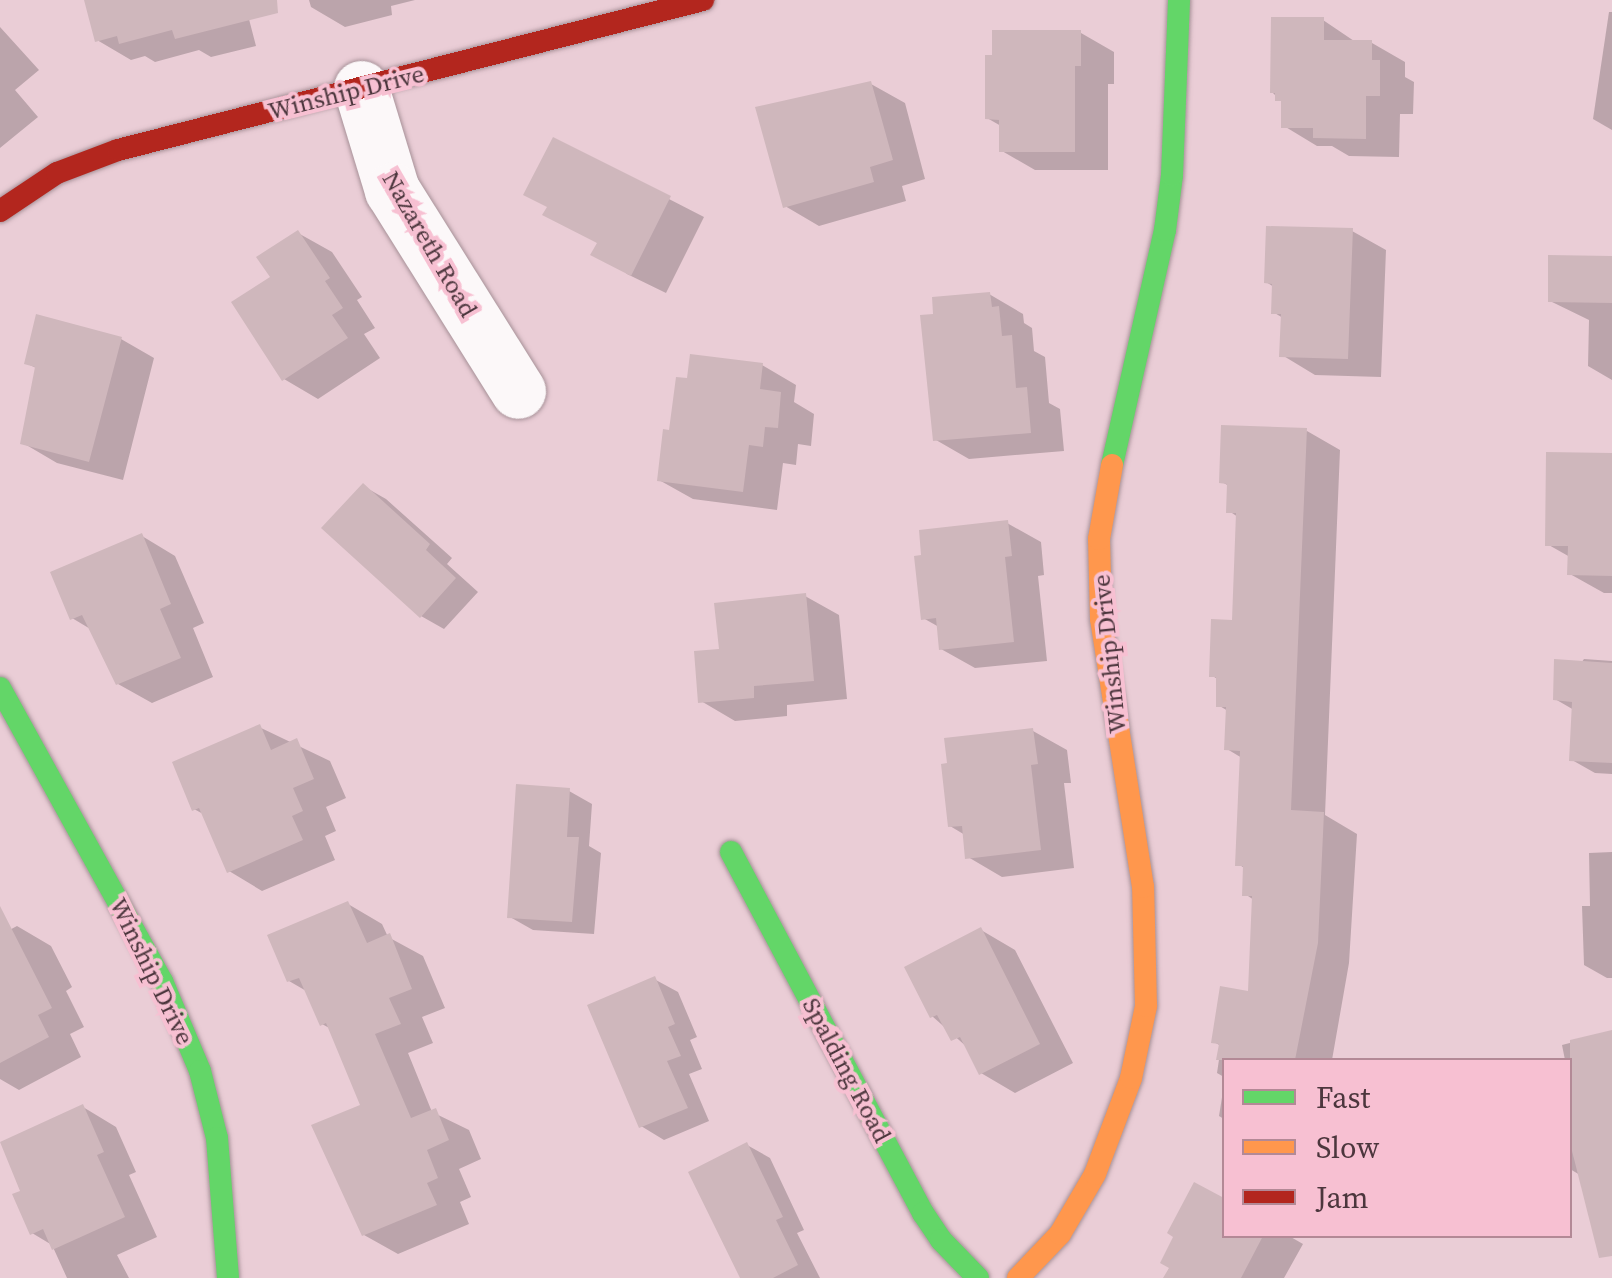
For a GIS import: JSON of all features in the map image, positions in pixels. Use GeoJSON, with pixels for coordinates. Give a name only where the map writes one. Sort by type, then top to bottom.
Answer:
{"type":"FeatureCollection","features":[{"type":"Feature","properties":{"kind":"street","name":"Winship Drive"},"geometry":{"type":"LineString","coordinates":[[0,211],[28,190],[87,160],[703,0]]}},
{"type":"Feature","properties":{"kind":"street","name":"Winship Drive"},"geometry":{"type":"LineString","coordinates":[[1018,1278],[1060,1234],[1095,1174],[1131,1078],[1146,1006],[1143,887],[1107,672],[1099,539],[1120,421],[1165,230],[1172,175],[1179,0]]}},
{"type":"Feature","properties":{"kind":"street","name":"Nazareth Road"},"geometry":{"type":"LineString","coordinates":[[361,88],[392,190],[518,392]]}},
{"type":"Feature","properties":{"kind":"street","name":"Winship Drive"},"geometry":{"type":"LineString","coordinates":[[0,688],[162,981],[200,1072],[218,1138],[228,1278]]}},
{"type":"Feature","properties":{"kind":"street","name":"Spalding Road"},"geometry":{"type":"LineString","coordinates":[[731,852],[923,1213],[941,1240],[978,1278]]}},
{"type":"Feature","properties":{"kind":"building"},"geometry":{"type":"Polygon","coordinates":[[[84,0],[277,0],[278,13],[175,39],[172,30],[119,44],[117,36],[95,42],[84,0]]]}},
{"type":"Feature","properties":{"kind":"building"},"geometry":{"type":"Polygon","coordinates":[[[1271,17],[1324,17],[1324,40],[1372,40],[1372,60],[1380,60],[1380,96],[1366,96],[1366,139],[1313,138],[1313,128],[1281,128],[1281,101],[1275,101],[1275,93],[1270,93],[1271,17]]]}},
{"type":"Feature","properties":{"kind":"building"},"geometry":{"type":"Polygon","coordinates":[[[992,30],[1081,30],[1081,66],[1075,66],[1075,152],[999,152],[999,120],[985,119],[985,55],[992,55],[992,30]]]}},
{"type":"Feature","properties":{"kind":"building"},"geometry":{"type":"Polygon","coordinates":[[[871,81],[893,160],[870,167],[874,182],[783,208],[755,107],[871,81]]]}},
{"type":"Feature","properties":{"kind":"building"},"geometry":{"type":"Polygon","coordinates":[[[553,137],[671,196],[631,276],[590,255],[597,243],[542,215],[547,207],[523,195],[553,137]]]}},
{"type":"Feature","properties":{"kind":"building"},"geometry":{"type":"Polygon","coordinates":[[[1266,226],[1353,228],[1348,359],[1279,357],[1281,314],[1271,314],[1272,284],[1264,283],[1266,226]]]}},
{"type":"Feature","properties":{"kind":"building"},"geometry":{"type":"Polygon","coordinates":[[[298,230],[330,278],[325,281],[343,308],[332,315],[348,338],[282,381],[231,302],[270,277],[256,257],[298,230]]]}},
{"type":"Feature","properties":{"kind":"building"},"geometry":{"type":"Polygon","coordinates":[[[1548,255],[1612,256],[1612,303],[1548,302],[1548,255]]]}},
{"type":"Feature","properties":{"kind":"building"},"geometry":{"type":"Polygon","coordinates":[[[990,292],[992,307],[999,306],[1002,336],[1012,335],[1016,388],[1027,387],[1031,433],[933,441],[920,315],[933,314],[932,297],[990,292]]]}},
{"type":"Feature","properties":{"kind":"building"},"geometry":{"type":"Polygon","coordinates":[[[36,314],[122,337],[89,462],[20,444],[35,367],[24,364],[36,314]]]}},
{"type":"Feature","properties":{"kind":"building"},"geometry":{"type":"Polygon","coordinates":[[[690,354],[763,363],[760,389],[781,392],[778,428],[765,427],[763,447],[749,445],[743,492],[657,481],[663,429],[669,430],[676,377],[687,378],[690,354]]]}},
{"type":"Feature","properties":{"kind":"building"},"geometry":{"type":"Polygon","coordinates":[[[1221,425],[1307,428],[1291,810],[1324,812],[1318,943],[1295,1058],[1216,1060],[1219,1044],[1211,1043],[1220,986],[1248,991],[1252,896],[1242,896],[1243,866],[1235,866],[1240,751],[1224,750],[1226,707],[1216,707],[1216,677],[1209,677],[1211,619],[1232,620],[1236,513],[1226,513],[1227,484],[1219,483],[1221,425]]]}},
{"type":"Feature","properties":{"kind":"building"},"geometry":{"type":"Polygon","coordinates":[[[1546,452],[1612,453],[1612,576],[1567,575],[1568,546],[1545,546],[1546,452]]]}},
{"type":"Feature","properties":{"kind":"building"},"geometry":{"type":"Polygon","coordinates":[[[363,483],[430,544],[426,550],[456,578],[420,618],[321,528],[363,483]]]}},
{"type":"Feature","properties":{"kind":"building"},"geometry":{"type":"Polygon","coordinates":[[[1008,520],[1012,556],[1005,557],[1014,642],[939,650],[936,618],[921,620],[914,556],[921,555],[919,530],[1008,520]]]}},
{"type":"Feature","properties":{"kind":"building"},"geometry":{"type":"Polygon","coordinates":[[[142,533],[171,604],[160,609],[181,658],[116,685],[82,615],[70,620],[50,572],[142,533]]]}},
{"type":"Feature","properties":{"kind":"building"},"geometry":{"type":"Polygon","coordinates":[[[806,593],[814,681],[754,686],[754,698],[698,703],[694,651],[719,649],[714,603],[806,593]]]}},
{"type":"Feature","properties":{"kind":"building"},"geometry":{"type":"Polygon","coordinates":[[[1554,659],[1612,663],[1612,763],[1569,761],[1572,702],[1553,700],[1554,659]]]}},
{"type":"Feature","properties":{"kind":"building"},"geometry":{"type":"Polygon","coordinates":[[[260,724],[271,750],[297,738],[314,779],[293,788],[303,811],[292,816],[303,840],[227,873],[199,808],[192,811],[172,762],[260,724]]]}},
{"type":"Feature","properties":{"kind":"building"},"geometry":{"type":"Polygon","coordinates":[[[1033,728],[1038,764],[1031,765],[1041,850],[965,859],[962,826],[948,827],[941,764],[947,763],[944,738],[1033,728]]]}},
{"type":"Feature","properties":{"kind":"building"},"geometry":{"type":"Polygon","coordinates":[[[516,784],[570,788],[567,837],[579,837],[572,922],[507,918],[516,784]]]}},
{"type":"Feature","properties":{"kind":"building"},"geometry":{"type":"Polygon","coordinates":[[[348,901],[367,943],[390,933],[412,989],[389,998],[401,1024],[375,1034],[411,1118],[436,1108],[449,1140],[427,1150],[438,1178],[427,1183],[437,1205],[362,1236],[311,1125],[360,1105],[326,1023],[320,1026],[299,978],[287,982],[267,935],[348,901]]]}},
{"type":"Feature","properties":{"kind":"building"},"geometry":{"type":"Polygon","coordinates":[[[0,906],[52,1008],[38,1015],[49,1037],[0,1063],[0,906]]]}},
{"type":"Feature","properties":{"kind":"building"},"geometry":{"type":"Polygon","coordinates":[[[981,927],[1040,1044],[979,1075],[960,1037],[951,1041],[937,1015],[930,1018],[904,967],[981,927]]]}},
{"type":"Feature","properties":{"kind":"building"},"geometry":{"type":"Polygon","coordinates":[[[655,976],[675,1024],[668,1027],[681,1056],[667,1061],[688,1108],[639,1128],[587,1005],[655,976]]]}},
{"type":"Feature","properties":{"kind":"building"},"geometry":{"type":"Polygon","coordinates":[[[1612,1030],[1612,1256],[1599,1258],[1572,1151],[1570,1040],[1612,1030]]]}},
{"type":"Feature","properties":{"kind":"building"},"geometry":{"type":"Polygon","coordinates":[[[83,1104],[104,1152],[97,1155],[125,1217],[52,1250],[43,1229],[30,1235],[12,1194],[20,1191],[0,1142],[83,1104]]]}},
{"type":"Feature","properties":{"kind":"building"},"geometry":{"type":"Polygon","coordinates":[[[747,1142],[783,1217],[776,1220],[798,1265],[773,1278],[740,1278],[688,1172],[747,1142]]]}},
{"type":"Feature","properties":{"kind":"building"},"geometry":{"type":"Polygon","coordinates":[[[1194,1182],[1222,1197],[1222,1238],[1262,1238],[1241,1278],[1163,1278],[1169,1268],[1160,1263],[1173,1237],[1167,1233],[1194,1182]]]}},
{"type":"Feature","properties":{"kind":"traffic: fast"},"geometry":{"type":"LineString","coordinates":[[1112,465],[1165,230],[1172,175],[1179,0]]}},
{"type":"Feature","properties":{"kind":"traffic: fast"},"geometry":{"type":"LineString","coordinates":[[0,688],[162,981],[200,1071],[217,1138],[228,1278]]}},
{"type":"Feature","properties":{"kind":"traffic: fast"},"geometry":{"type":"LineString","coordinates":[[731,852],[923,1213],[941,1240],[978,1278]]}},
{"type":"Feature","properties":{"kind":"traffic: slow"},"geometry":{"type":"LineString","coordinates":[[1018,1278],[1060,1234],[1095,1174],[1131,1078],[1146,1006],[1143,887],[1101,619],[1099,539],[1112,465]]}},
{"type":"Feature","properties":{"kind":"traffic: jam"},"geometry":{"type":"LineString","coordinates":[[0,211],[57,173],[118,150],[703,0]]}}]}
